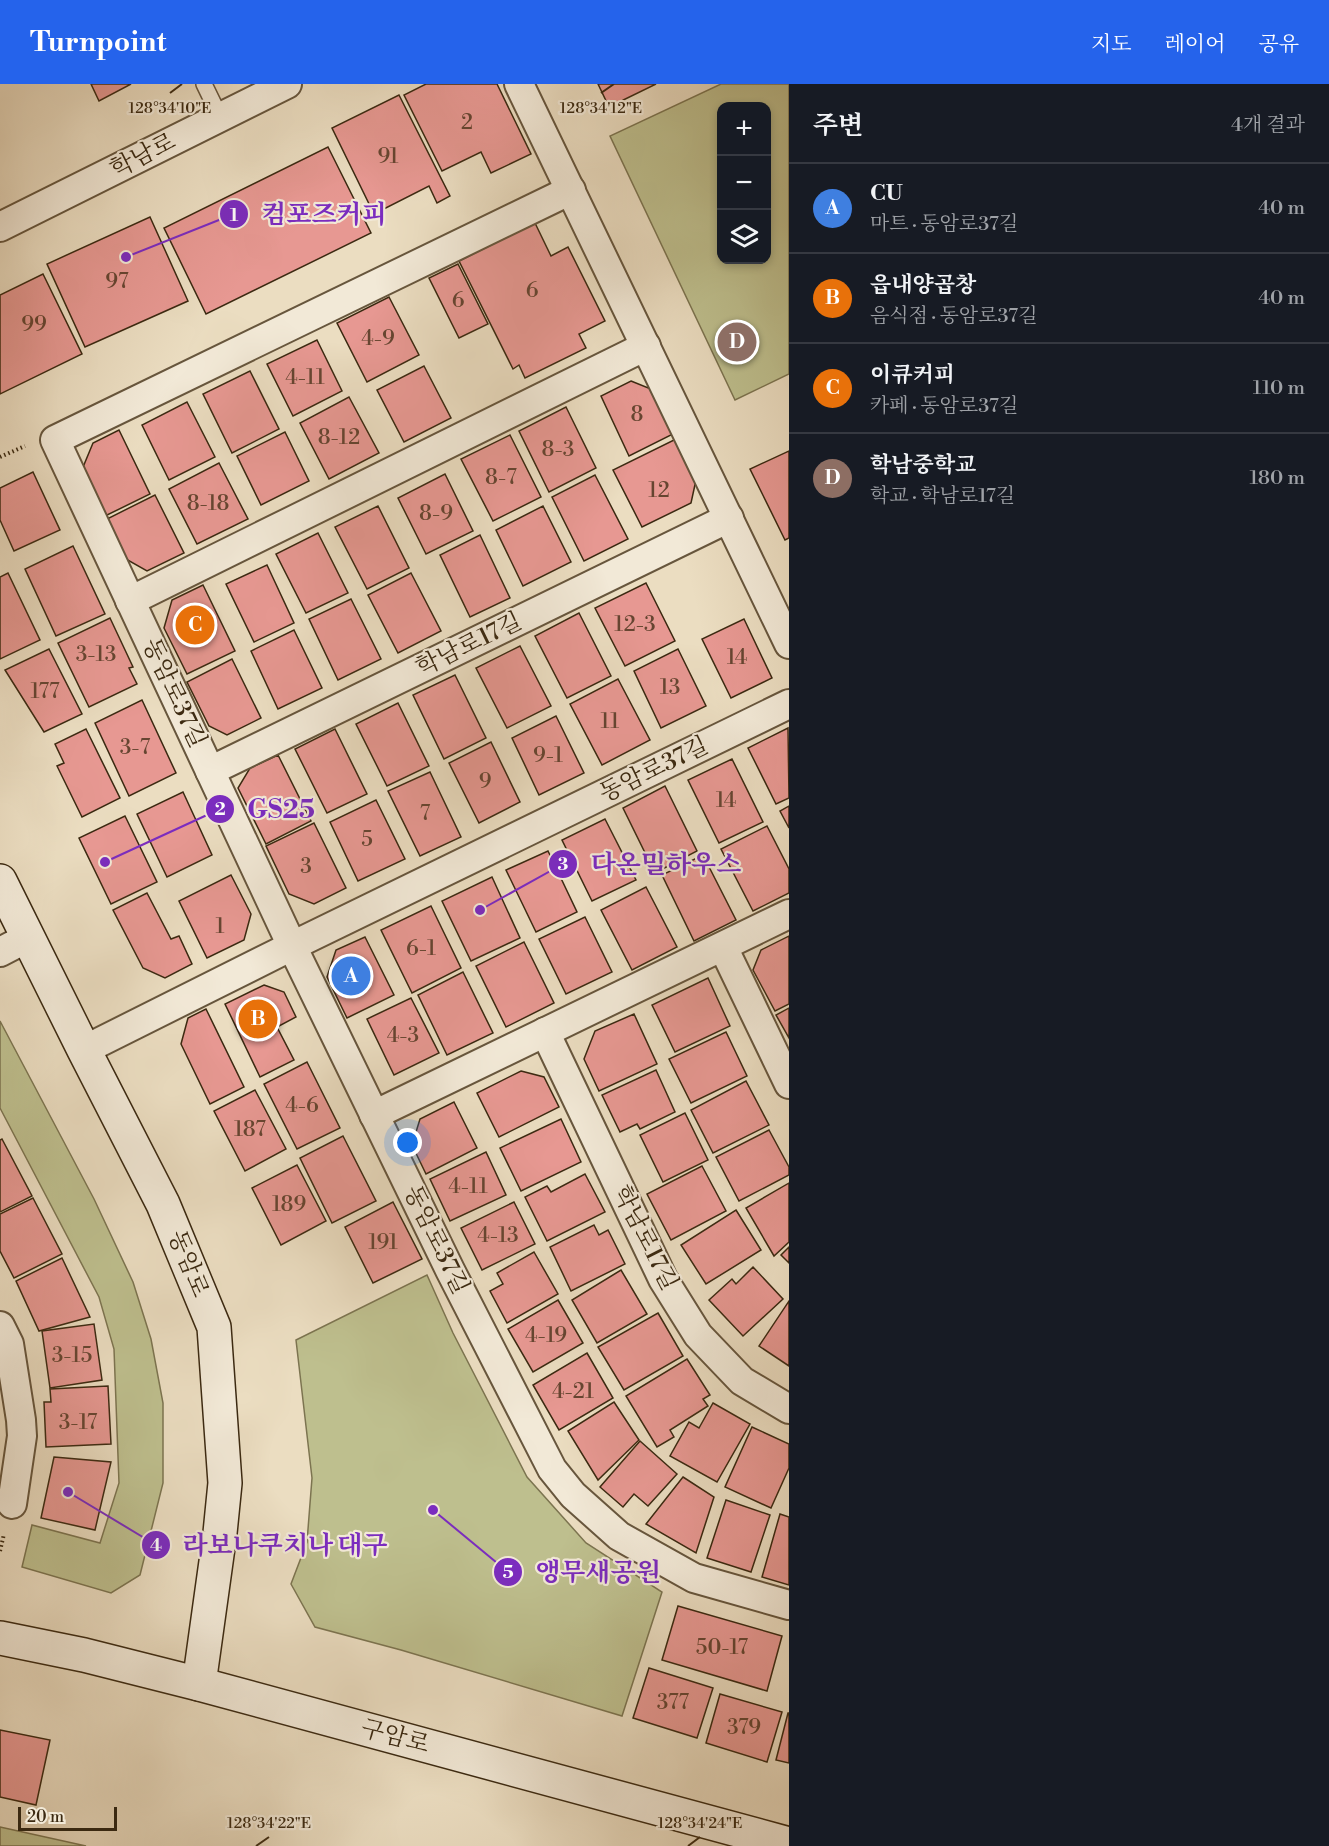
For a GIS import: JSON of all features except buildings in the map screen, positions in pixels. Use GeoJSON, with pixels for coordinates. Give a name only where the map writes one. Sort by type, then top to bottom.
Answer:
{"type":"FeatureCollection","features":[{"type":"Feature","properties":{"kind":"main road","name":"동암로"},"geometry":{"type":"LineString","coordinates":[[0,881],[14,945],[84,1050],[163,1204],[214,1327],[225,1483],[199,1684]]}},
{"type":"Feature","properties":{"kind":"main road","name":"구암로"},"geometry":{"type":"LineString","coordinates":[[0,1638],[84,1655],[199,1684],[789,1844]]}},
{"type":"Feature","properties":{"kind":"street","name":"학남로"},"geometry":{"type":"LineString","coordinates":[[0,227],[287,84]]}},
{"type":"Feature","properties":{"kind":"street"},"geometry":{"type":"LineString","coordinates":[[519,84],[789,644]]}},
{"type":"Feature","properties":{"kind":"street","name":"동암로37길"},"geometry":{"type":"LineString","coordinates":[[571,190],[55,440],[292,946],[374,1115],[552,1469],[573,1494],[620,1536],[694,1578],[789,1605]]}},
{"type":"Feature","properties":{"kind":"street"},"geometry":{"type":"LineString","coordinates":[[130,601],[646,346]]}},
{"type":"Feature","properties":{"kind":"street","name":"학남로17길"},"geometry":{"type":"LineString","coordinates":[[210,771],[729,518]]}},
{"type":"Feature","properties":{"kind":"street","name":"동암로37길"},"geometry":{"type":"LineString","coordinates":[[84,1050],[789,704]]}},
{"type":"Feature","properties":{"kind":"street"},"geometry":{"type":"LineString","coordinates":[[374,1115],[789,914]]}},
{"type":"Feature","properties":{"kind":"street"},"geometry":{"type":"LineString","coordinates":[[723,947],[789,1084]]}},
{"type":"Feature","properties":{"kind":"street","name":"학남로17길"},"geometry":{"type":"LineString","coordinates":[[545,1032],[663,1279],[698,1335],[742,1381],[789,1409]]}},
{"type":"Feature","properties":{"kind":"street"},"geometry":{"type":"LineString","coordinates":[[0,1326],[9,1344],[11,1418],[22,1436],[12,1504]]}},
{"type":"Feature","properties":{"kind":"lane"},"geometry":{"type":"LineString","coordinates":[[204,84],[220,117]]}},
{"type":"Feature","properties":{"kind":"green space"},"geometry":{"type":"Polygon","coordinates":[[[721,84],[789,84],[789,374],[735,400],[610,136],[721,84]]]}},
{"type":"Feature","properties":{"kind":"green space"},"geometry":{"type":"Polygon","coordinates":[[[0,1021],[94,1199],[133,1282],[151,1339],[163,1403],[163,1483],[140,1575],[111,1593],[22,1567],[32,1525],[100,1543],[119,1483],[114,1349],[99,1297],[0,1108],[0,1021]]]}},
{"type":"Feature","properties":{"kind":"green space"},"geometry":{"type":"Polygon","coordinates":[[[427,1275],[453,1333],[527,1477],[586,1543],[662,1592],[622,1716],[401,1650],[315,1627],[291,1584],[307,1542],[312,1478],[296,1340],[427,1275]]]}},
{"type":"Feature","properties":{"kind":"green space"},"geometry":{"type":"Polygon","coordinates":[[[0,1827],[86,1846],[0,1846],[0,1827]]]}},
{"type":"Feature","properties":{"kind":"place","name":"컴포즈커피"},"geometry":{"type":"Point","coordinates":[126,257]}},
{"type":"Feature","properties":{"kind":"place","name":"학남중학교"},"geometry":{"type":"Point","coordinates":[737,342]}},
{"type":"Feature","properties":{"kind":"place","name":"이큐커피"},"geometry":{"type":"Point","coordinates":[195,625]}},
{"type":"Feature","properties":{"kind":"place","name":"GS25"},"geometry":{"type":"Point","coordinates":[105,862]}},
{"type":"Feature","properties":{"kind":"place","name":"다온밀하우스"},"geometry":{"type":"Point","coordinates":[480,910]}},
{"type":"Feature","properties":{"kind":"place","name":"CU"},"geometry":{"type":"Point","coordinates":[351,976]}},
{"type":"Feature","properties":{"kind":"place","name":"읍내양곱창"},"geometry":{"type":"Point","coordinates":[258,1019]}},
{"type":"Feature","properties":{"kind":"place","name":"라보나쿠치나 대구"},"geometry":{"type":"Point","coordinates":[68,1492]}},
{"type":"Feature","properties":{"kind":"place","name":"앵무새공원"},"geometry":{"type":"Point","coordinates":[433,1510]}}]}
